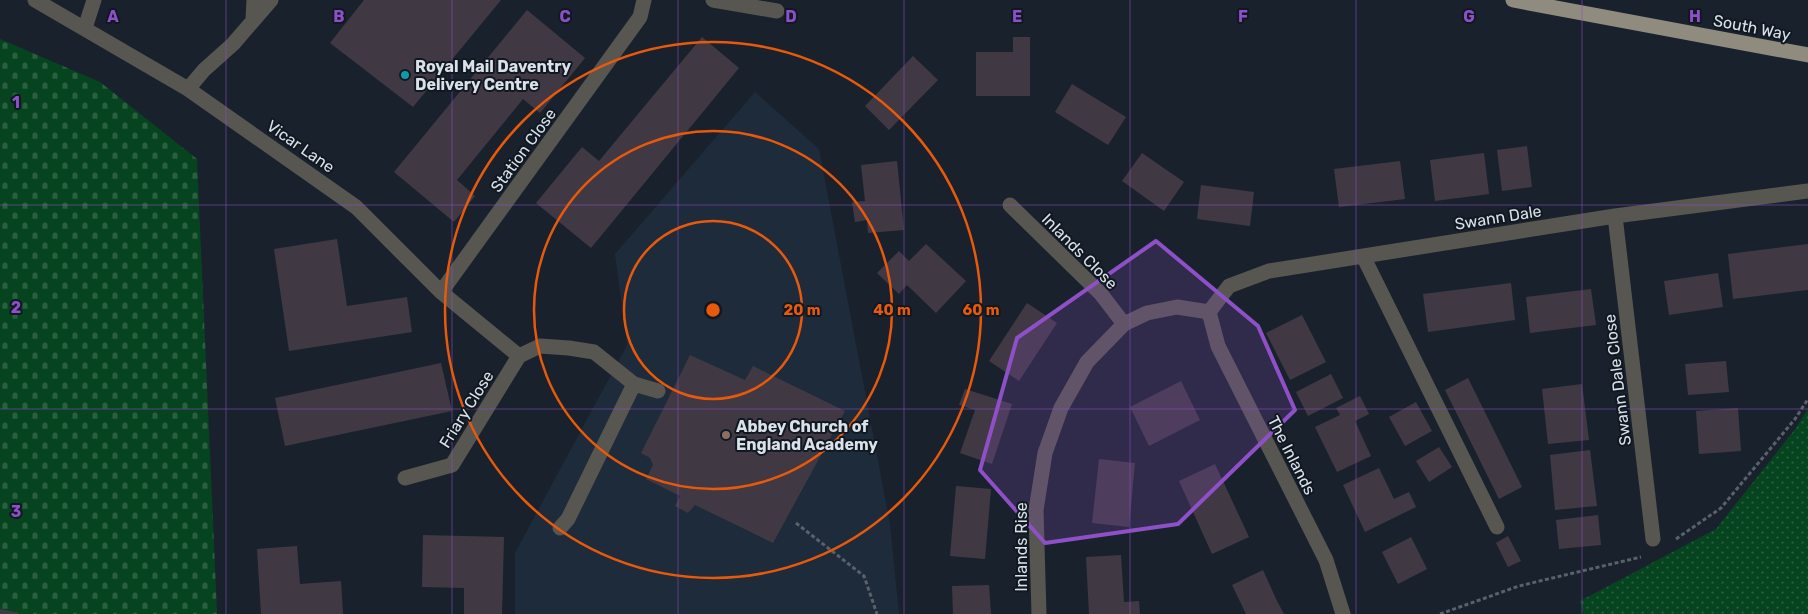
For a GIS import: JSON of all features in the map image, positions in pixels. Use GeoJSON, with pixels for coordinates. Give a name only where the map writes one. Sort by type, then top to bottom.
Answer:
{"type":"FeatureCollection","features":[{"type":"Feature","properties":{"kind":"main road","name":"South Way"},"geometry":{"type":"LineString","coordinates":[[1513,0],[1808,55]]}},
{"type":"Feature","properties":{"kind":"street","name":"Vicar Lane"},"geometry":{"type":"LineString","coordinates":[[35,0],[188,89],[356,207],[441,292],[519,356]]}},
{"type":"Feature","properties":{"kind":"street"},"geometry":{"type":"LineString","coordinates":[[85,28],[94,0]]}},
{"type":"Feature","properties":{"kind":"street"},"geometry":{"type":"LineString","coordinates":[[253,20],[254,0]]}},
{"type":"Feature","properties":{"kind":"street"},"geometry":{"type":"LineString","coordinates":[[188,89],[204,70],[233,44],[271,0]]}},
{"type":"Feature","properties":{"kind":"street","name":"Station Close"},"geometry":{"type":"LineString","coordinates":[[441,292],[640,17],[644,0]]}},
{"type":"Feature","properties":{"kind":"street"},"geometry":{"type":"LineString","coordinates":[[713,0],[778,11]]}},
{"type":"Feature","properties":{"kind":"street","name":"Swann Dale"},"geometry":{"type":"LineString","coordinates":[[1209,312],[1229,286],[1269,271],[1615,216],[1808,191]]}},
{"type":"Feature","properties":{"kind":"street","name":"Inlands Close"},"geometry":{"type":"LineString","coordinates":[[1010,205],[1101,294],[1124,324]]}},
{"type":"Feature","properties":{"kind":"street","name":"Swann Dale Close"},"geometry":{"type":"LineString","coordinates":[[1615,216],[1654,547]]}},
{"type":"Feature","properties":{"kind":"street"},"geometry":{"type":"LineString","coordinates":[[1363,256],[1497,527]]}},
{"type":"Feature","properties":{"kind":"street","name":"Inlands Rise"},"geometry":{"type":"LineString","coordinates":[[1039,614],[1036,510],[1045,453],[1061,408],[1087,362],[1124,324],[1147,313],[1177,307],[1209,312]]}},
{"type":"Feature","properties":{"kind":"street","name":"The Inlands"},"geometry":{"type":"LineString","coordinates":[[1209,312],[1218,346],[1326,560],[1343,614]]}},
{"type":"Feature","properties":{"kind":"street"},"geometry":{"type":"LineString","coordinates":[[519,356],[540,346],[594,352],[634,384],[658,391]]}},
{"type":"Feature","properties":{"kind":"street","name":"Friary Close"},"geometry":{"type":"LineString","coordinates":[[405,478],[452,465],[519,356]]}},
{"type":"Feature","properties":{"kind":"street"},"geometry":{"type":"LineString","coordinates":[[560,528],[568,519],[634,384]]}},
{"type":"Feature","properties":{"kind":"path"},"geometry":{"type":"LineString","coordinates":[[1440,614],[1519,586],[1654,547],[1721,508],[1795,419],[1808,399]]}},
{"type":"Feature","properties":{"kind":"path"},"geometry":{"type":"LineString","coordinates":[[796,524],[864,576],[877,614]]}},
{"type":"Feature","properties":{"kind":"highlighted area"},"geometry":{"type":"Polygon","coordinates":[[[1156,241],[1258,326],[1295,410],[1178,524],[1045,543],[980,470],[1017,338],[1156,241]]]}},
{"type":"Feature","properties":{"kind":"shaded area","name":"Abbey Church of England Academy"},"geometry":{"type":"Polygon","coordinates":[[[755,92],[819,149],[890,524],[899,614],[515,614],[515,553],[627,345],[615,254],[755,92]]]}},
{"type":"Feature","properties":{"kind":"green space"},"geometry":{"type":"Polygon","coordinates":[[[0,39],[100,82],[197,159],[217,614],[0,614],[0,39]]]}},
{"type":"Feature","properties":{"kind":"green space"},"geometry":{"type":"Polygon","coordinates":[[[1808,409],[1808,614],[1584,614],[1580,601],[1716,529],[1796,428],[1808,409]]]}},
{"type":"Feature","properties":{"kind":"building","name":"Royal Mail Daventry Delivery Centre"},"geometry":{"type":"Polygon","coordinates":[[[364,0],[501,0],[413,107],[330,43],[364,0]]]}},
{"type":"Feature","properties":{"kind":"building"},"geometry":{"type":"Polygon","coordinates":[[[527,10],[585,58],[540,113],[523,99],[457,180],[475,196],[454,222],[394,172],[527,10]]]}},
{"type":"Feature","properties":{"kind":"building"},"geometry":{"type":"Polygon","coordinates":[[[702,37],[739,68],[591,248],[536,203],[582,147],[599,161],[702,37]]]}},
{"type":"Feature","properties":{"kind":"building"},"geometry":{"type":"Polygon","coordinates":[[[1013,37],[1030,37],[1030,96],[976,96],[976,52],[1013,52],[1013,37]]]}},
{"type":"Feature","properties":{"kind":"building"},"geometry":{"type":"Polygon","coordinates":[[[913,56],[938,80],[889,130],[865,106],[913,56]]]}},
{"type":"Feature","properties":{"kind":"building"},"geometry":{"type":"Polygon","coordinates":[[[1072,84],[1126,117],[1108,145],[1055,112],[1072,84]]]}},
{"type":"Feature","properties":{"kind":"building"},"geometry":{"type":"Polygon","coordinates":[[[1527,146],[1532,187],[1502,191],[1497,150],[1527,146]]]}},
{"type":"Feature","properties":{"kind":"building"},"geometry":{"type":"Polygon","coordinates":[[[1142,153],[1184,182],[1164,211],[1122,181],[1142,153]]]}},
{"type":"Feature","properties":{"kind":"building"},"geometry":{"type":"Polygon","coordinates":[[[1484,153],[1489,194],[1435,201],[1430,160],[1484,153]]]}},
{"type":"Feature","properties":{"kind":"building"},"geometry":{"type":"Polygon","coordinates":[[[897,161],[904,230],[868,233],[867,220],[855,222],[852,202],[865,201],[861,165],[897,161]]]}},
{"type":"Feature","properties":{"kind":"building"},"geometry":{"type":"Polygon","coordinates":[[[1400,161],[1405,199],[1339,207],[1334,169],[1400,161]]]}},
{"type":"Feature","properties":{"kind":"building"},"geometry":{"type":"Polygon","coordinates":[[[1201,185],[1254,192],[1250,226],[1197,219],[1201,185]]]}},
{"type":"Feature","properties":{"kind":"building"},"geometry":{"type":"Polygon","coordinates":[[[337,239],[347,306],[407,297],[412,332],[289,351],[274,249],[337,239]]]}},
{"type":"Feature","properties":{"kind":"building"},"geometry":{"type":"Polygon","coordinates":[[[926,244],[966,281],[936,313],[907,285],[899,294],[877,273],[899,251],[909,261],[926,244]]]}},
{"type":"Feature","properties":{"kind":"building"},"geometry":{"type":"Polygon","coordinates":[[[1808,244],[1808,290],[1733,299],[1728,254],[1808,244]]]}},
{"type":"Feature","properties":{"kind":"building"},"geometry":{"type":"Polygon","coordinates":[[[1718,273],[1723,307],[1669,315],[1664,281],[1718,273]]]}},
{"type":"Feature","properties":{"kind":"building"},"geometry":{"type":"Polygon","coordinates":[[[1511,283],[1515,320],[1428,332],[1423,294],[1511,283]]]}},
{"type":"Feature","properties":{"kind":"building"},"geometry":{"type":"Polygon","coordinates":[[[1591,289],[1596,325],[1530,333],[1526,297],[1591,289]]]}},
{"type":"Feature","properties":{"kind":"building"},"geometry":{"type":"Polygon","coordinates":[[[1027,303],[1057,323],[1019,381],[989,361],[1027,303]]]}},
{"type":"Feature","properties":{"kind":"building"},"geometry":{"type":"Polygon","coordinates":[[[1302,315],[1326,362],[1290,380],[1266,333],[1302,315]]]}},
{"type":"Feature","properties":{"kind":"building"},"geometry":{"type":"Polygon","coordinates":[[[690,355],[745,380],[753,366],[845,411],[773,543],[695,505],[688,513],[675,506],[680,496],[646,479],[653,465],[650,458],[641,453],[690,355]]]}},
{"type":"Feature","properties":{"kind":"building"},"geometry":{"type":"Polygon","coordinates":[[[1726,361],[1729,392],[1688,395],[1685,364],[1726,361]]]}},
{"type":"Feature","properties":{"kind":"building"},"geometry":{"type":"Polygon","coordinates":[[[441,363],[452,411],[285,446],[275,398],[441,363]]]}},
{"type":"Feature","properties":{"kind":"building"},"geometry":{"type":"Polygon","coordinates":[[[1331,374],[1343,398],[1308,416],[1296,392],[1331,374]]]}},
{"type":"Feature","properties":{"kind":"building"},"geometry":{"type":"Polygon","coordinates":[[[1468,378],[1522,487],[1499,499],[1445,390],[1468,378]]]}},
{"type":"Feature","properties":{"kind":"building"},"geometry":{"type":"Polygon","coordinates":[[[1181,381],[1200,420],[1149,446],[1130,407],[1181,381]]]}},
{"type":"Feature","properties":{"kind":"building"},"geometry":{"type":"Polygon","coordinates":[[[1582,384],[1589,440],[1548,444],[1542,389],[1582,384]]]}},
{"type":"Feature","properties":{"kind":"building"},"geometry":{"type":"Polygon","coordinates":[[[965,389],[1012,404],[992,464],[960,453],[975,410],[959,405],[965,389]]]}},
{"type":"Feature","properties":{"kind":"building"},"geometry":{"type":"Polygon","coordinates":[[[1360,396],[1369,414],[1355,421],[1371,456],[1337,472],[1315,427],[1340,415],[1336,408],[1360,396]]]}},
{"type":"Feature","properties":{"kind":"building"},"geometry":{"type":"Polygon","coordinates":[[[1416,402],[1432,431],[1405,446],[1389,417],[1416,402]]]}},
{"type":"Feature","properties":{"kind":"building"},"geometry":{"type":"Polygon","coordinates":[[[1738,408],[1741,451],[1699,454],[1696,411],[1738,408]]]}},
{"type":"Feature","properties":{"kind":"building"},"geometry":{"type":"Polygon","coordinates":[[[1439,447],[1452,467],[1429,482],[1416,461],[1439,447]]]}},
{"type":"Feature","properties":{"kind":"building"},"geometry":{"type":"Polygon","coordinates":[[[1590,450],[1597,506],[1555,510],[1550,455],[1590,450]]]}},
{"type":"Feature","properties":{"kind":"building"},"geometry":{"type":"Polygon","coordinates":[[[1099,459],[1135,463],[1129,527],[1092,523],[1099,459]]]}},
{"type":"Feature","properties":{"kind":"building"},"geometry":{"type":"Polygon","coordinates":[[[1215,464],[1249,537],[1212,554],[1179,481],[1215,464]]]}},
{"type":"Feature","properties":{"kind":"building"},"geometry":{"type":"Polygon","coordinates":[[[1379,468],[1394,499],[1409,492],[1416,507],[1365,532],[1343,485],[1379,468]]]}},
{"type":"Feature","properties":{"kind":"building"},"geometry":{"type":"Polygon","coordinates":[[[956,486],[991,489],[985,559],[950,556],[956,486]]]}},
{"type":"Feature","properties":{"kind":"building"},"geometry":{"type":"Polygon","coordinates":[[[1598,515],[1601,545],[1559,549],[1556,520],[1598,515]]]}},
{"type":"Feature","properties":{"kind":"building"},"geometry":{"type":"Polygon","coordinates":[[[423,535],[504,537],[502,614],[464,614],[464,588],[422,587],[423,535]]]}},
{"type":"Feature","properties":{"kind":"building"},"geometry":{"type":"Polygon","coordinates":[[[1508,536],[1521,561],[1508,567],[1496,543],[1508,536]]]}},
{"type":"Feature","properties":{"kind":"building"},"geometry":{"type":"Polygon","coordinates":[[[1411,537],[1427,569],[1398,584],[1382,552],[1411,537]]]}},
{"type":"Feature","properties":{"kind":"building"},"geometry":{"type":"Polygon","coordinates":[[[297,546],[300,584],[341,581],[343,614],[261,614],[257,549],[297,546]]]}},
{"type":"Feature","properties":{"kind":"building"},"geometry":{"type":"Polygon","coordinates":[[[1121,555],[1124,602],[1139,601],[1140,614],[1089,614],[1086,557],[1121,555]]]}},
{"type":"Feature","properties":{"kind":"building"},"geometry":{"type":"Polygon","coordinates":[[[1263,570],[1284,614],[1246,614],[1232,585],[1263,570]]]}},
{"type":"Feature","properties":{"kind":"building"},"geometry":{"type":"Polygon","coordinates":[[[989,585],[991,614],[953,614],[952,586],[989,585]]]}},
{"type":"Feature","properties":{"kind":"building"},"geometry":{"type":"Polygon","coordinates":[[[0,609],[19,613],[19,614],[0,614],[0,609]]]}},
{"type":"Feature","properties":{"kind":"place","name":"Royal Mail Daventry Delivery Centre"},"geometry":{"type":"Point","coordinates":[405,75]}},
{"type":"Feature","properties":{"kind":"place","name":"Abbey Church of England Academy"},"geometry":{"type":"Point","coordinates":[726,435]}}]}
